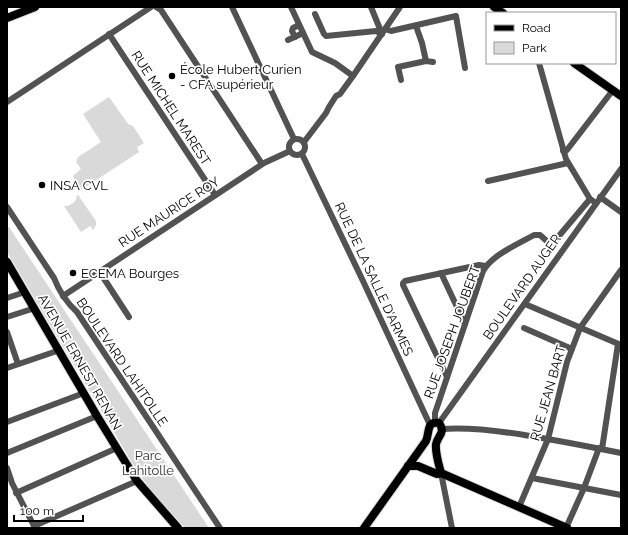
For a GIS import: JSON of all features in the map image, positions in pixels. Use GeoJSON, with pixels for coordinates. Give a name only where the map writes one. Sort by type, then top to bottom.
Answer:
{"type":"FeatureCollection","features":[{"type":"Feature","properties":{"kind":"main road"},"geometry":{"type":"LineString","coordinates":[[7,18],[35,7]]}},
{"type":"Feature","properties":{"kind":"main road"},"geometry":{"type":"LineString","coordinates":[[575,64],[621,96]]}},
{"type":"Feature","properties":{"kind":"main road","name":"AVENUE ERNEST RENAN"},"geometry":{"type":"LineString","coordinates":[[7,262],[97,416],[137,481],[175,527]]}},
{"type":"Feature","properties":{"kind":"main road"},"geometry":{"type":"LineString","coordinates":[[364,528],[426,441],[429,428],[439,425],[442,432],[436,444],[441,473]]}},
{"type":"Feature","properties":{"kind":"main road"},"geometry":{"type":"LineString","coordinates":[[418,452],[416,458],[419,464],[425,469],[433,469],[437,467],[439,463]]}},
{"type":"Feature","properties":{"kind":"main road"},"geometry":{"type":"LineString","coordinates":[[408,466],[418,466],[437,474],[441,473],[566,528]]}},
{"type":"Feature","properties":{"kind":"street"},"geometry":{"type":"LineString","coordinates":[[7,102],[151,7]]}},
{"type":"Feature","properties":{"kind":"street"},"geometry":{"type":"LineString","coordinates":[[156,7],[161,10],[262,164]]}},
{"type":"Feature","properties":{"kind":"street"},"geometry":{"type":"LineString","coordinates":[[232,7],[294,139]]}},
{"type":"Feature","properties":{"kind":"street"},"geometry":{"type":"LineString","coordinates":[[291,7],[312,52],[335,63],[353,76]]}},
{"type":"Feature","properties":{"kind":"street"},"geometry":{"type":"LineString","coordinates":[[371,7],[383,32]]}},
{"type":"Feature","properties":{"kind":"street"},"geometry":{"type":"LineString","coordinates":[[294,139],[289,146],[290,151],[295,155],[302,154],[305,149],[304,142],[326,113],[336,96],[340,94],[353,76],[400,7]]}},
{"type":"Feature","properties":{"kind":"street"},"geometry":{"type":"LineString","coordinates":[[315,14],[326,36],[391,31],[456,16],[465,68]]}},
{"type":"Feature","properties":{"kind":"street"},"geometry":{"type":"LineString","coordinates":[[295,37],[292,31],[293,28],[299,25]]}},
{"type":"Feature","properties":{"kind":"street"},"geometry":{"type":"LineString","coordinates":[[416,26],[426,61]]}},
{"type":"Feature","properties":{"kind":"street"},"geometry":{"type":"LineString","coordinates":[[288,40],[303,33]]}},
{"type":"Feature","properties":{"kind":"street","name":"RUE MICHEL MAREST"},"geometry":{"type":"LineString","coordinates":[[109,34],[215,195]]}},
{"type":"Feature","properties":{"kind":"street"},"geometry":{"type":"LineString","coordinates":[[400,80],[398,67],[426,61],[433,62]]}},
{"type":"Feature","properties":{"kind":"street"},"geometry":{"type":"LineString","coordinates":[[539,64],[566,160],[590,199],[596,203]]}},
{"type":"Feature","properties":{"kind":"street"},"geometry":{"type":"LineString","coordinates":[[563,151],[567,150],[613,90]]}},
{"type":"Feature","properties":{"kind":"street"},"geometry":{"type":"LineString","coordinates":[[294,139],[302,140],[304,142]]}},
{"type":"Feature","properties":{"kind":"street","name":"RUE MAURICE ROY"},"geometry":{"type":"LineString","coordinates":[[63,296],[262,164],[290,151]]}},
{"type":"Feature","properties":{"kind":"street","name":"RUE DE LA SALLE D'ARMES"},"geometry":{"type":"LineString","coordinates":[[302,154],[425,414],[439,425]]}},
{"type":"Feature","properties":{"kind":"street"},"geometry":{"type":"LineString","coordinates":[[488,181],[568,163]]}},
{"type":"Feature","properties":{"kind":"street","name":"BOULEVARD AUGER"},"geometry":{"type":"LineString","coordinates":[[439,425],[621,169]]}},
{"type":"Feature","properties":{"kind":"street"},"geometry":{"type":"LineString","coordinates":[[600,197],[621,212]]}},
{"type":"Feature","properties":{"kind":"street","name":"RUE JOSEPH JOUBERT"},"geometry":{"type":"LineString","coordinates":[[439,425],[435,413],[486,266],[494,258],[534,235],[540,236],[550,244],[553,243],[590,199]]}},
{"type":"Feature","properties":{"kind":"street","name":"BOULEVARD LAHITOLLE"},"geometry":{"type":"LineString","coordinates":[[7,207],[54,278],[63,296],[70,306],[77,312],[220,528]]}},
{"type":"Feature","properties":{"kind":"street"},"geometry":{"type":"LineString","coordinates":[[8,221],[14,217]]}},
{"type":"Feature","properties":{"kind":"street"},"geometry":{"type":"LineString","coordinates":[[447,377],[403,283],[405,281],[479,265],[486,266]]}},
{"type":"Feature","properties":{"kind":"street","name":"RUE JEAN BART"},"geometry":{"type":"LineString","coordinates":[[519,507],[548,439],[567,362],[580,328],[621,270]]}},
{"type":"Feature","properties":{"kind":"street"},"geometry":{"type":"LineString","coordinates":[[99,271],[129,317]]}},
{"type":"Feature","properties":{"kind":"street"},"geometry":{"type":"LineString","coordinates":[[441,273],[465,324]]}},
{"type":"Feature","properties":{"kind":"street"},"geometry":{"type":"LineString","coordinates":[[7,298],[25,292]]}},
{"type":"Feature","properties":{"kind":"street"},"geometry":{"type":"LineString","coordinates":[[525,304],[620,345],[601,449],[566,528]]}},
{"type":"Feature","properties":{"kind":"street"},"geometry":{"type":"LineString","coordinates":[[7,317],[34,308]]}},
{"type":"Feature","properties":{"kind":"street"},"geometry":{"type":"LineString","coordinates":[[524,328],[572,349]]}},
{"type":"Feature","properties":{"kind":"street"},"geometry":{"type":"LineString","coordinates":[[7,332],[8,341],[18,364]]}},
{"type":"Feature","properties":{"kind":"street"},"geometry":{"type":"LineString","coordinates":[[7,368],[59,349]]}},
{"type":"Feature","properties":{"kind":"street"},"geometry":{"type":"LineString","coordinates":[[614,374],[621,376]]}},
{"type":"Feature","properties":{"kind":"street"},"geometry":{"type":"LineString","coordinates":[[7,422],[84,393]]}},
{"type":"Feature","properties":{"kind":"street"},"geometry":{"type":"LineString","coordinates":[[7,453],[97,416]]}},
{"type":"Feature","properties":{"kind":"street"},"geometry":{"type":"LineString","coordinates":[[439,425],[499,431],[621,453]]}},
{"type":"Feature","properties":{"kind":"street"},"geometry":{"type":"LineString","coordinates":[[16,493],[117,448]]}},
{"type":"Feature","properties":{"kind":"street"},"geometry":{"type":"LineString","coordinates":[[7,470],[16,493],[35,527],[137,481]]}},
{"type":"Feature","properties":{"kind":"street"},"geometry":{"type":"LineString","coordinates":[[441,473],[452,528]]}},
{"type":"Feature","properties":{"kind":"street"},"geometry":{"type":"LineString","coordinates":[[532,478],[621,495]]}},
{"type":"Feature","properties":{"kind":"green space"},"geometry":{"type":"Polygon","coordinates":[[[109,97],[128,124],[133,126],[144,143],[137,147],[139,152],[81,190],[73,176],[81,169],[76,162],[78,157],[101,142],[83,114],[109,97]]]}},
{"type":"Feature","properties":{"kind":"green space"},"geometry":{"type":"Polygon","coordinates":[[[78,195],[96,221],[96,225],[93,230],[90,226],[81,232],[64,206],[74,203],[78,195]]]}},
{"type":"Feature","properties":{"kind":"green space","name":"Parc Lahitolle"},"geometry":{"type":"Polygon","coordinates":[[[9,227],[209,528],[185,528],[151,490],[137,471],[7,252],[7,228],[9,227]]]}},
{"type":"Feature","properties":{"kind":"place","name":"École Hubert Curien - CFA supérieur"},"geometry":{"type":"Point","coordinates":[172,76]}},
{"type":"Feature","properties":{"kind":"place","name":"INSA CVL"},"geometry":{"type":"Point","coordinates":[42,185]}},
{"type":"Feature","properties":{"kind":"place","name":"ECEMA Bourges"},"geometry":{"type":"Point","coordinates":[73,273]}}]}
